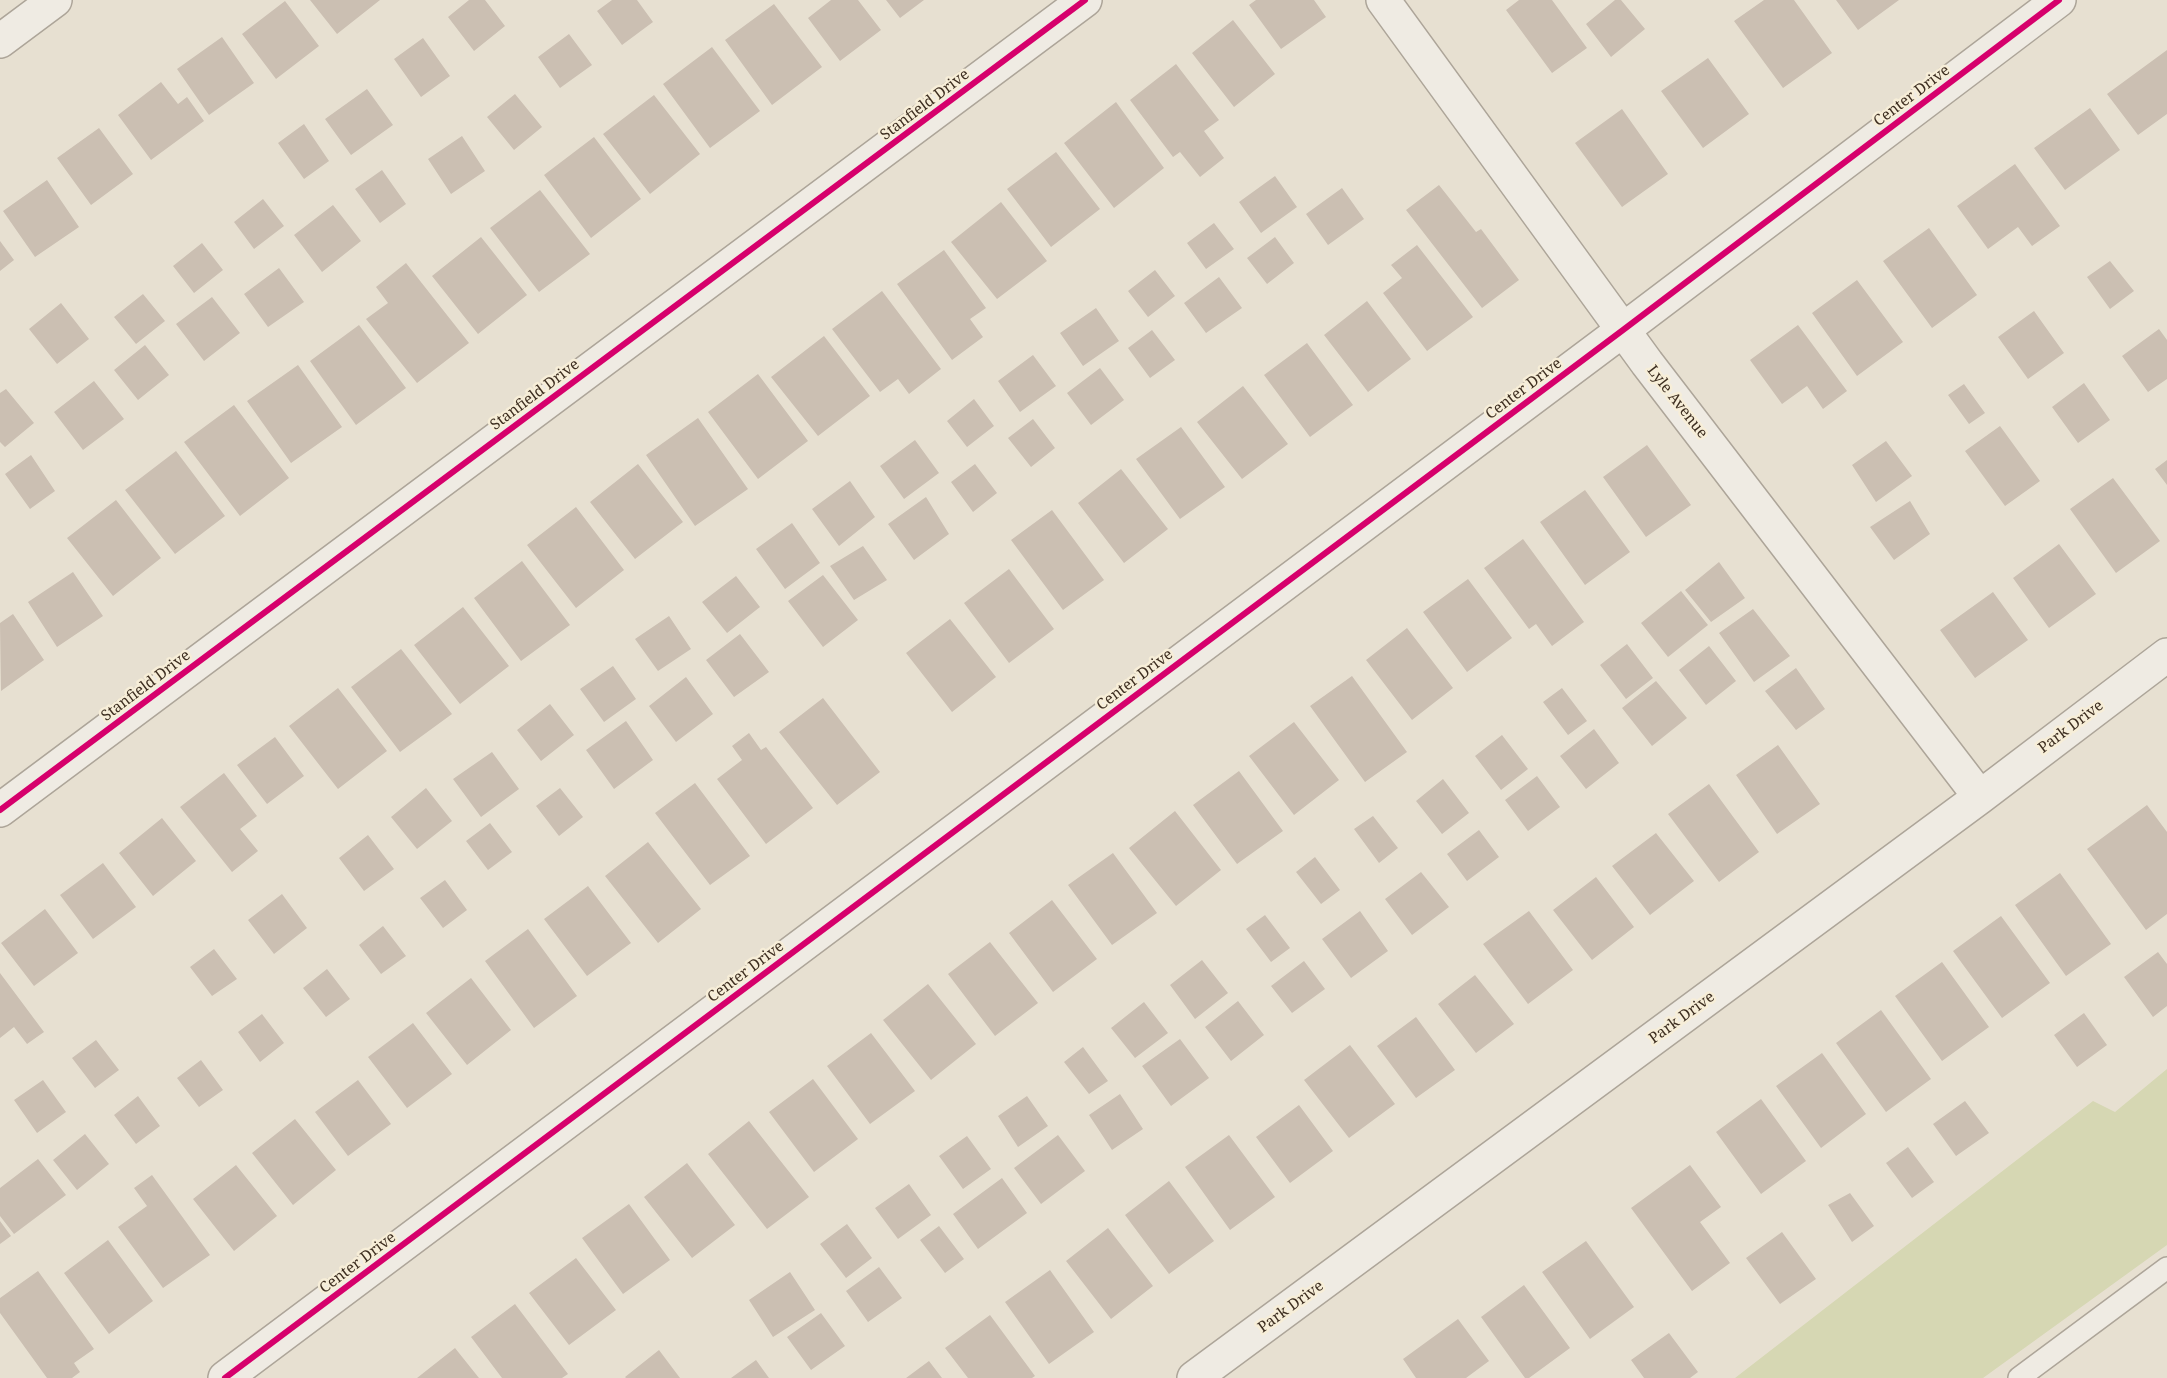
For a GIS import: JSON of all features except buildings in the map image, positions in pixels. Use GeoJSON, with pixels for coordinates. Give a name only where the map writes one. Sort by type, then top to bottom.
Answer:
{"type":"FeatureCollection","features":[{"type":"Feature","properties":{"kind":"street"},"geometry":{"type":"LineString","coordinates":[[0,41],[55,0]]}},
{"type":"Feature","properties":{"kind":"street","name":"Stanfield Drive"},"geometry":{"type":"LineString","coordinates":[[0,810],[1085,0]]}},
{"type":"Feature","properties":{"kind":"street","name":"Lyle Avenue"},"geometry":{"type":"LineString","coordinates":[[1383,0],[1623,330],[1980,797]]}},
{"type":"Feature","properties":{"kind":"street","name":"Center Drive"},"geometry":{"type":"LineString","coordinates":[[225,1378],[1623,330],[2059,0]]}},
{"type":"Feature","properties":{"kind":"street","name":"Park Drive"},"geometry":{"type":"LineString","coordinates":[[1194,1378],[1980,797],[2167,655]]}},
{"type":"Feature","properties":{"kind":"lane"},"geometry":{"type":"LineString","coordinates":[[2019,1378],[2166,1272]]}},
{"type":"Feature","properties":{"kind":"green space"},"geometry":{"type":"Polygon","coordinates":[[[2167,1069],[2167,1245],[1983,1378],[1735,1378],[2093,1101],[2115,1112],[2167,1069]]]}},
{"type":"Feature","properties":{"kind":"cycle path"},"geometry":{"type":"LineString","coordinates":[[0,810],[1085,0]]}},
{"type":"Feature","properties":{"kind":"cycle path"},"geometry":{"type":"LineString","coordinates":[[225,1378],[1623,330],[2059,0]]}}]}
